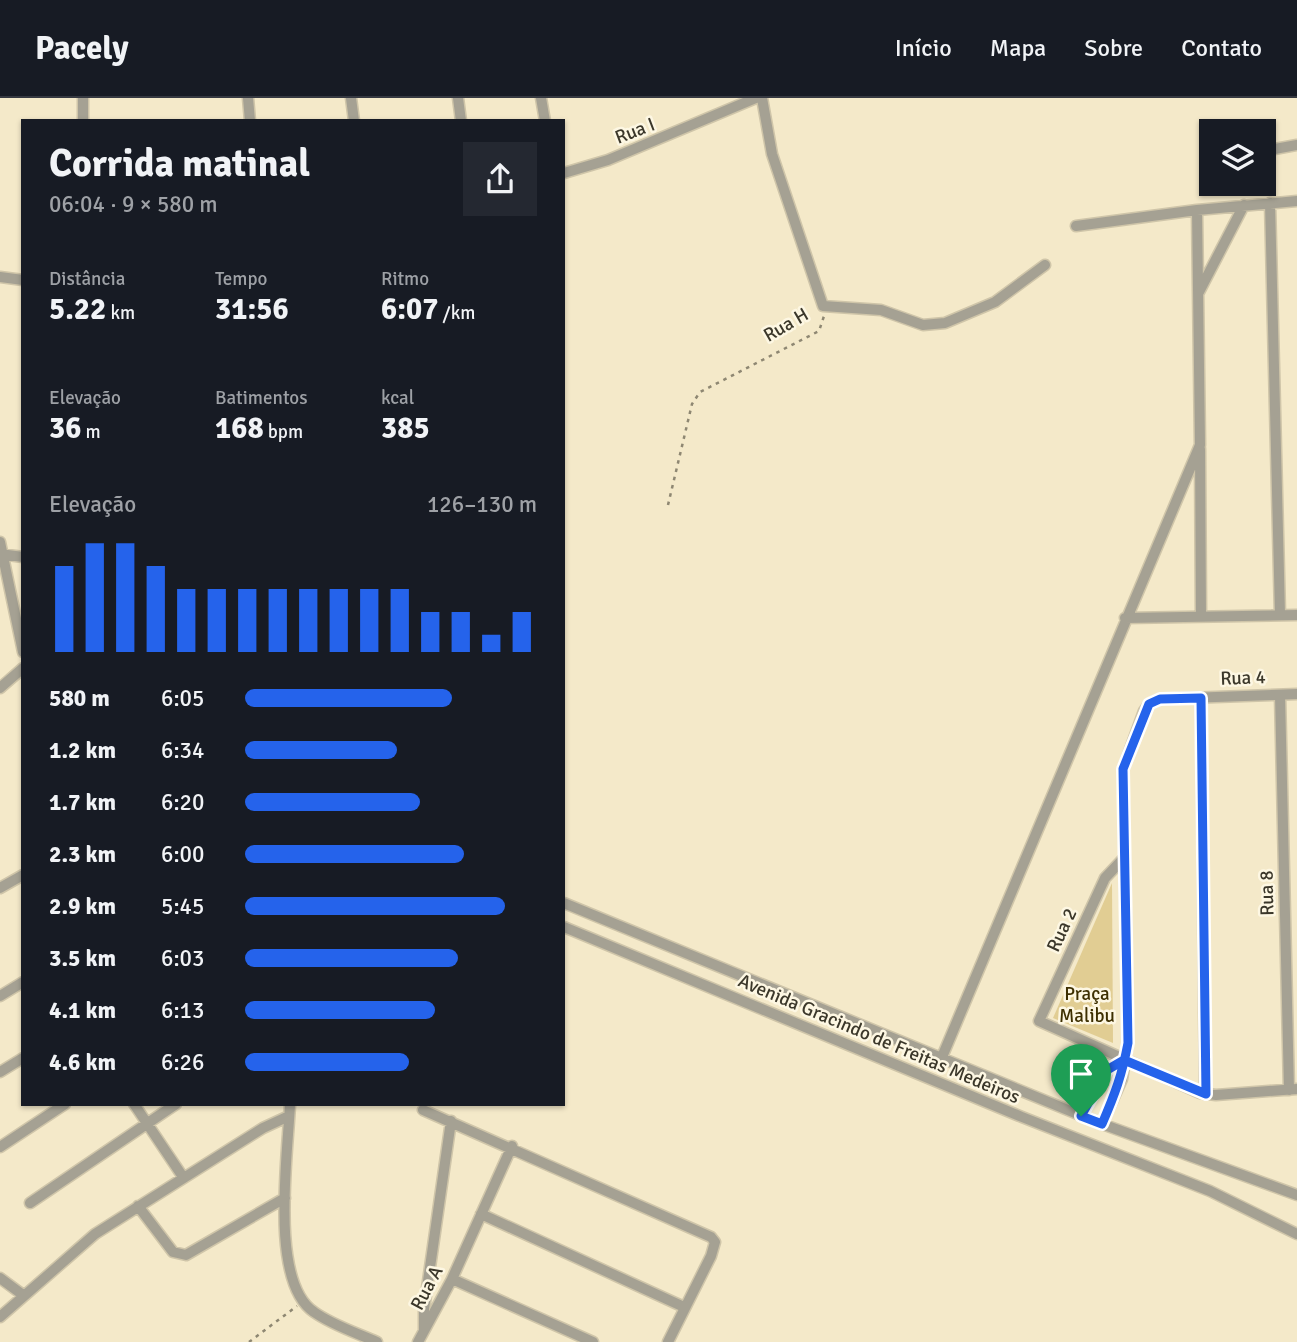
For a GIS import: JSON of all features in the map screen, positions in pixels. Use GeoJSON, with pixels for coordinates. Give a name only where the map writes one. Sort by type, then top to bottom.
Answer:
{"type":"FeatureCollection","features":[{"type":"Feature","properties":{"kind":"street"},"geometry":{"type":"LineString","coordinates":[[83,98],[83,119]]}},
{"type":"Feature","properties":{"kind":"street"},"geometry":{"type":"LineString","coordinates":[[248,98],[250,119]]}},
{"type":"Feature","properties":{"kind":"street"},"geometry":{"type":"LineString","coordinates":[[351,98],[354,119]]}},
{"type":"Feature","properties":{"kind":"street"},"geometry":{"type":"LineString","coordinates":[[458,98],[461,119]]}},
{"type":"Feature","properties":{"kind":"street"},"geometry":{"type":"LineString","coordinates":[[542,98],[545,119]]}},
{"type":"Feature","properties":{"kind":"street","name":"Rua I"},"geometry":{"type":"LineString","coordinates":[[565,173],[629,152],[756,98]]}},
{"type":"Feature","properties":{"kind":"street","name":"Rua H"},"geometry":{"type":"LineString","coordinates":[[762,98],[772,154],[823,306]]}},
{"type":"Feature","properties":{"kind":"street"},"geometry":{"type":"LineString","coordinates":[[1276,149],[1297,145]]}},
{"type":"Feature","properties":{"kind":"street"},"geometry":{"type":"LineString","coordinates":[[1076,226],[1197,210],[1297,201]]}},
{"type":"Feature","properties":{"kind":"street"},"geometry":{"type":"LineString","coordinates":[[1270,203],[1280,615]]}},
{"type":"Feature","properties":{"kind":"street"},"geometry":{"type":"LineString","coordinates":[[1198,293],[1244,205]]}},
{"type":"Feature","properties":{"kind":"street"},"geometry":{"type":"LineString","coordinates":[[1197,210],[1202,617]]}},
{"type":"Feature","properties":{"kind":"street"},"geometry":{"type":"LineString","coordinates":[[823,306],[881,310],[923,325],[945,323],[995,302],[1045,265]]}},
{"type":"Feature","properties":{"kind":"street"},"geometry":{"type":"LineString","coordinates":[[0,277],[21,280]]}},
{"type":"Feature","properties":{"kind":"street"},"geometry":{"type":"LineString","coordinates":[[942,1057],[1199,445]]}},
{"type":"Feature","properties":{"kind":"street"},"geometry":{"type":"LineString","coordinates":[[0,542],[21,643]]}},
{"type":"Feature","properties":{"kind":"street"},"geometry":{"type":"LineString","coordinates":[[2,554],[21,557]]}},
{"type":"Feature","properties":{"kind":"street"},"geometry":{"type":"LineString","coordinates":[[1125,618],[1297,615]]}},
{"type":"Feature","properties":{"kind":"street"},"geometry":{"type":"LineString","coordinates":[[0,688],[21,670]]}},
{"type":"Feature","properties":{"kind":"street","name":"Rua 4"},"geometry":{"type":"LineString","coordinates":[[1124,859],[1123,765],[1149,704],[1160,699],[1297,694]]}},
{"type":"Feature","properties":{"kind":"street","name":"Rua 8"},"geometry":{"type":"LineString","coordinates":[[1280,695],[1293,1090]]}},
{"type":"Feature","properties":{"kind":"street"},"geometry":{"type":"LineString","coordinates":[[1201,698],[1206,1094]]}},
{"type":"Feature","properties":{"kind":"street"},"geometry":{"type":"LineString","coordinates":[[1102,1124],[1122,1079],[1128,1043],[1124,859]]}},
{"type":"Feature","properties":{"kind":"street","name":"Rua 2"},"geometry":{"type":"LineString","coordinates":[[1124,859],[1105,878],[1039,1021],[1124,1060]]}},
{"type":"Feature","properties":{"kind":"street"},"geometry":{"type":"LineString","coordinates":[[0,888],[21,876]]}},
{"type":"Feature","properties":{"kind":"street","name":"Avenida Gracindo de Freitas Medeiros"},"geometry":{"type":"LineString","coordinates":[[565,903],[1081,1116],[1297,1195]]}},
{"type":"Feature","properties":{"kind":"street","name":"Avenida Gracindo de Freitas Medeiros"},"geometry":{"type":"LineString","coordinates":[[565,927],[1021,1117],[1210,1191],[1297,1234]]}},
{"type":"Feature","properties":{"kind":"street"},"geometry":{"type":"LineString","coordinates":[[0,996],[21,983]]}},
{"type":"Feature","properties":{"kind":"street"},"geometry":{"type":"LineString","coordinates":[[0,1072],[21,1059]]}},
{"type":"Feature","properties":{"kind":"street"},"geometry":{"type":"LineString","coordinates":[[1124,1060],[1206,1094],[1293,1090]]}},
{"type":"Feature","properties":{"kind":"street"},"geometry":{"type":"LineString","coordinates":[[1081,1116],[1107,1070],[1124,1060]]}},
{"type":"Feature","properties":{"kind":"street"},"geometry":{"type":"LineString","coordinates":[[0,1147],[62,1106]]}},
{"type":"Feature","properties":{"kind":"street"},"geometry":{"type":"LineString","coordinates":[[135,1106],[183,1177]]}},
{"type":"Feature","properties":{"kind":"street"},"geometry":{"type":"LineString","coordinates":[[30,1203],[173,1106]]}},
{"type":"Feature","properties":{"kind":"street"},"geometry":{"type":"LineString","coordinates":[[290,1106],[285,1198],[287,1262],[292,1285],[302,1302],[314,1312],[377,1342]]}},
{"type":"Feature","properties":{"kind":"street"},"geometry":{"type":"LineString","coordinates":[[423,1110],[512,1146],[711,1237],[714,1248],[668,1342]]}},
{"type":"Feature","properties":{"kind":"street"},"geometry":{"type":"LineString","coordinates":[[0,1317],[77,1248],[183,1177],[195,1173],[263,1128],[289,1116]]}},
{"type":"Feature","properties":{"kind":"street","name":"Rua A"},"geometry":{"type":"LineString","coordinates":[[424,1330],[424,1309],[451,1121]]}},
{"type":"Feature","properties":{"kind":"street","name":"Rua A"},"geometry":{"type":"LineString","coordinates":[[424,1330],[452,1279],[512,1146]]}},
{"type":"Feature","properties":{"kind":"street"},"geometry":{"type":"LineString","coordinates":[[138,1206],[173,1252],[186,1255],[285,1198]]}},
{"type":"Feature","properties":{"kind":"street"},"geometry":{"type":"LineString","coordinates":[[481,1214],[684,1307]]}},
{"type":"Feature","properties":{"kind":"street"},"geometry":{"type":"LineString","coordinates":[[0,1278],[23,1295]]}},
{"type":"Feature","properties":{"kind":"street"},"geometry":{"type":"LineString","coordinates":[[452,1279],[593,1342]]}},
{"type":"Feature","properties":{"kind":"street"},"geometry":{"type":"LineString","coordinates":[[420,1342],[424,1330]]}},
{"type":"Feature","properties":{"kind":"path","name":"Rua H"},"geometry":{"type":"LineString","coordinates":[[668,505],[696,397],[818,331],[824,323],[823,306]]}},
{"type":"Feature","properties":{"kind":"path"},"geometry":{"type":"LineString","coordinates":[[249,1342],[302,1302]]}},
{"type":"Feature","properties":{"kind":"green space","name":"Praça Malibu"},"geometry":{"type":"Polygon","coordinates":[[[1112,883],[1113,1043],[1053,1018],[1112,883]]]}},
{"type":"Feature","properties":{"kind":"route"},"geometry":{"type":"LineString","coordinates":[[1081,1116],[1102,1124],[1122,1079],[1124,1060],[1128,1043],[1124,762],[1149,704],[1160,699],[1201,698],[1206,1094],[1195,1092],[1124,1060],[1107,1070],[1081,1116]]}}]}
